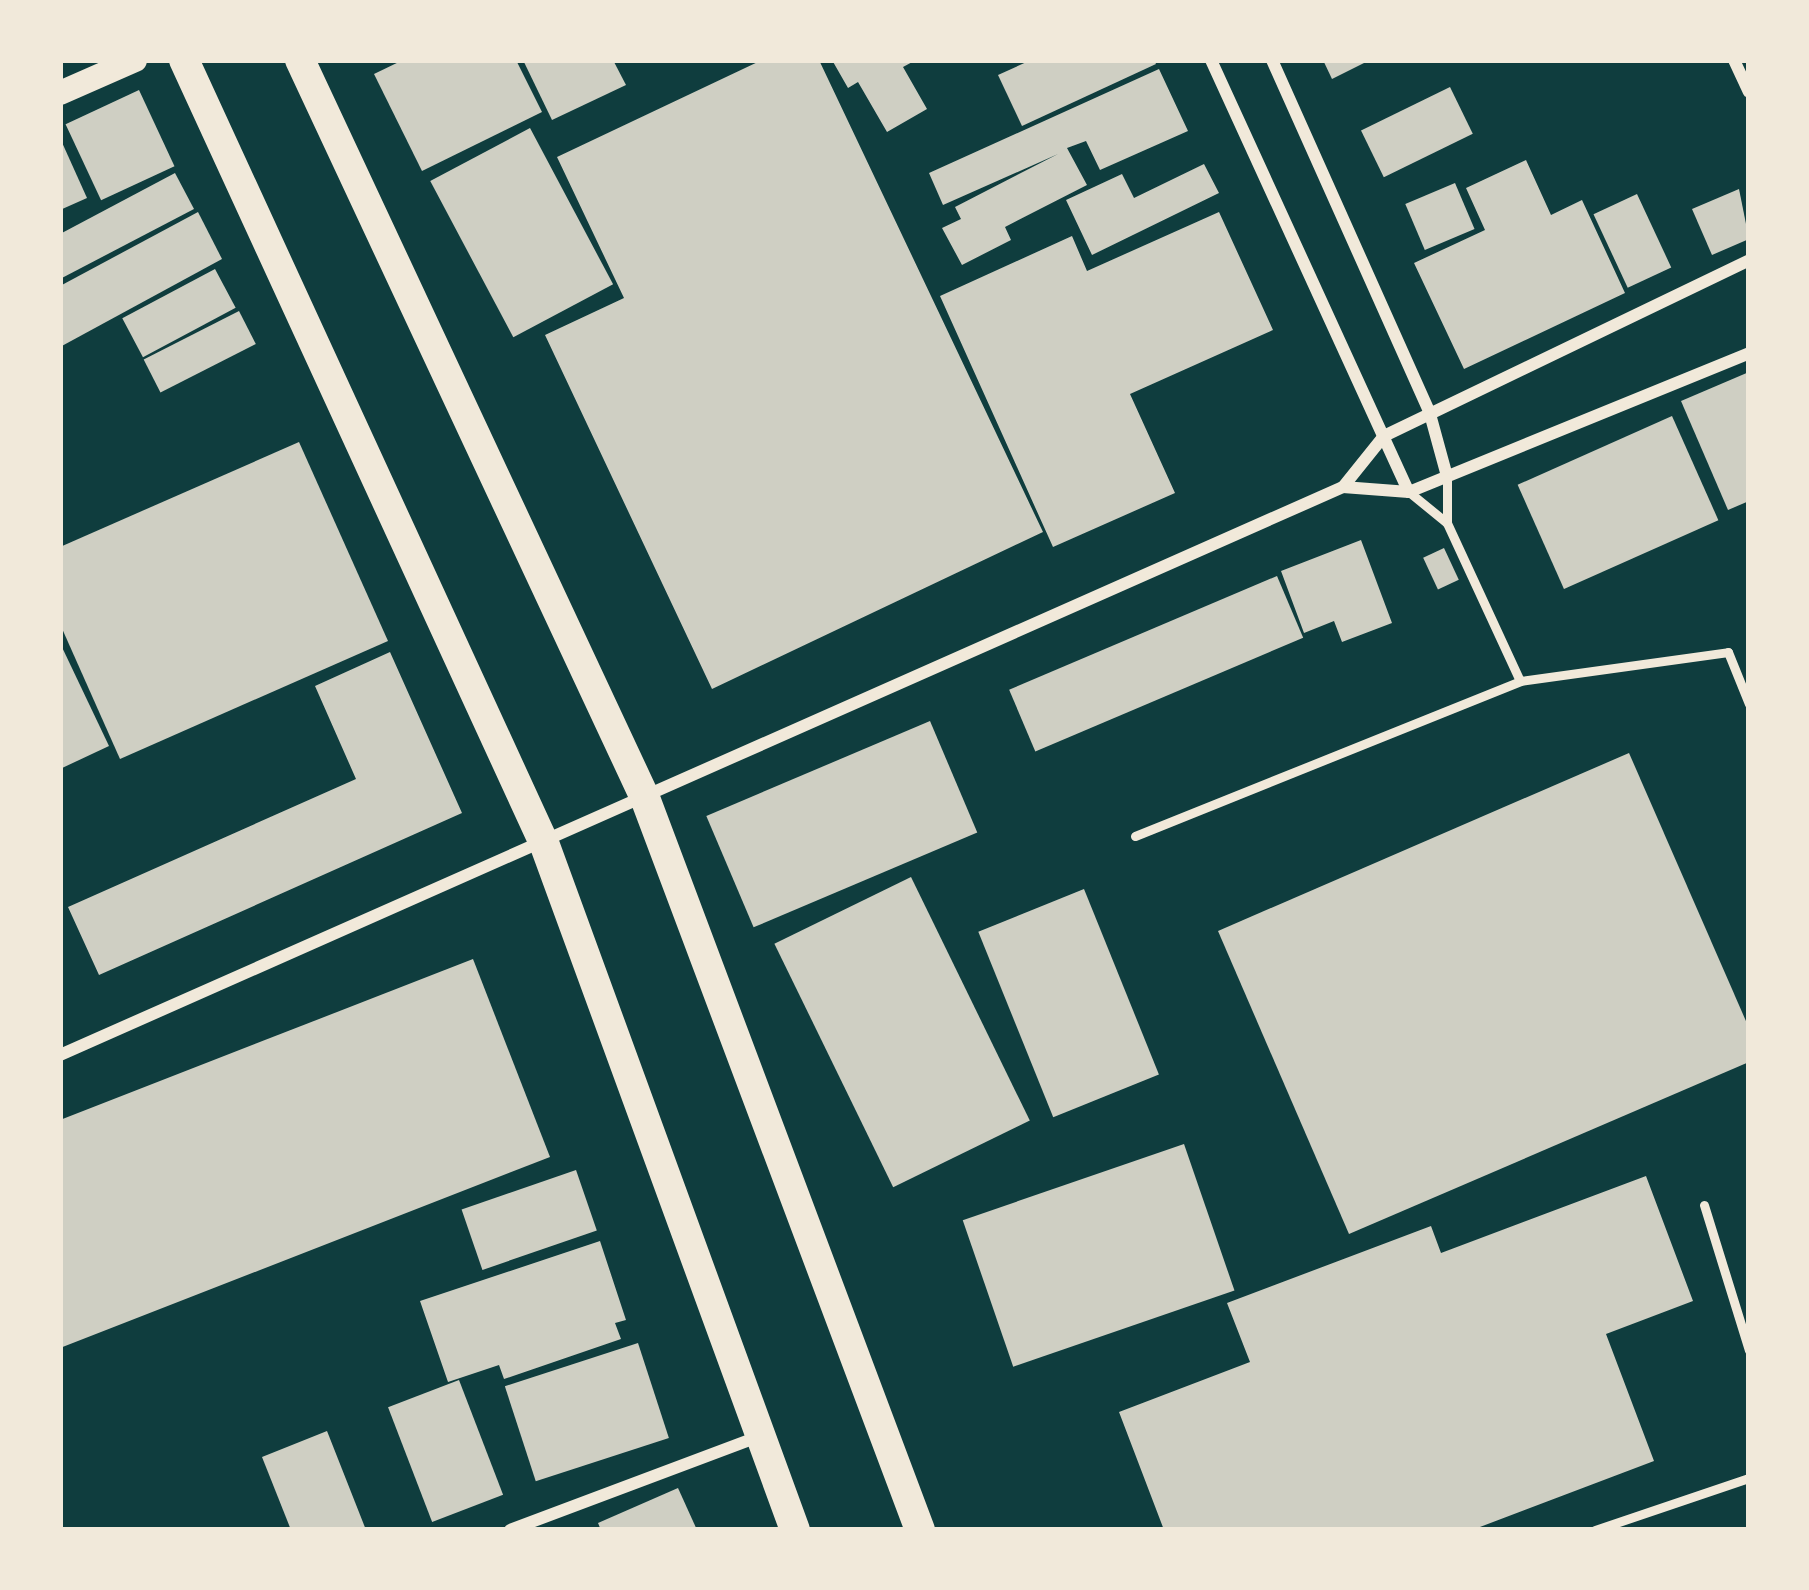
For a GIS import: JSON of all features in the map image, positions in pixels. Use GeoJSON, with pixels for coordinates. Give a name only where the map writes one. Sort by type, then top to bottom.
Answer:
{"type":"FeatureCollection","features":[{"type":"Feature","properties":{"kind":"main road"},"geometry":{"type":"LineString","coordinates":[[60,93],[134,60]]}},
{"type":"Feature","properties":{"kind":"main road"},"geometry":{"type":"LineString","coordinates":[[184,60],[544,843],[795,1530]]}},
{"type":"Feature","properties":{"kind":"main road"},"geometry":{"type":"LineString","coordinates":[[300,60],[644,798],[920,1530]]}},
{"type":"Feature","properties":{"kind":"street"},"geometry":{"type":"LineString","coordinates":[[1211,60],[1409,492]]}},
{"type":"Feature","properties":{"kind":"street"},"geometry":{"type":"LineString","coordinates":[[1272,60],[1430,414],[1447,476]]}},
{"type":"Feature","properties":{"kind":"street"},"geometry":{"type":"LineString","coordinates":[[1734,60],[1749,92]]}},
{"type":"Feature","properties":{"kind":"street"},"geometry":{"type":"LineString","coordinates":[[60,1054],[1343,487],[1384,436],[1749,260]]}},
{"type":"Feature","properties":{"kind":"street"},"geometry":{"type":"LineString","coordinates":[[1343,487],[1409,492],[1749,353]]}},
{"type":"Feature","properties":{"kind":"street"},"geometry":{"type":"LineString","coordinates":[[510,1530],[761,1436]]}},
{"type":"Feature","properties":{"kind":"lane"},"geometry":{"type":"LineString","coordinates":[[1447,476],[1447,523],[1520,681]]}},
{"type":"Feature","properties":{"kind":"lane"},"geometry":{"type":"LineString","coordinates":[[1409,492],[1447,523]]}},
{"type":"Feature","properties":{"kind":"lane"},"geometry":{"type":"LineString","coordinates":[[1135,836],[1520,681],[1728,652],[1749,704]]}},
{"type":"Feature","properties":{"kind":"lane"},"geometry":{"type":"LineString","coordinates":[[1704,1205],[1749,1350]]}},
{"type":"Feature","properties":{"kind":"lane"},"geometry":{"type":"LineString","coordinates":[[1595,1530],[1749,1478]]}},
{"type":"Feature","properties":{"kind":"building"},"geometry":{"type":"Polygon","coordinates":[[[403,60],[516,60],[542,112],[422,171],[374,74],[403,60]]]}},
{"type":"Feature","properties":{"kind":"building"},"geometry":{"type":"Polygon","coordinates":[[[523,60],[613,60],[626,85],[552,120],[523,60]]]}},
{"type":"Feature","properties":{"kind":"building"},"geometry":{"type":"Polygon","coordinates":[[[762,60],[819,60],[1043,532],[712,689],[545,335],[624,298],[557,157],[762,60]]]}},
{"type":"Feature","properties":{"kind":"building"},"geometry":{"type":"Polygon","coordinates":[[[832,60],[916,60],[903,67],[927,109],[887,132],[858,82],[848,88],[832,60]]]}},
{"type":"Feature","properties":{"kind":"building"},"geometry":{"type":"Polygon","coordinates":[[[1031,60],[1154,60],[1156,64],[1022,126],[998,75],[1031,60]]]}},
{"type":"Feature","properties":{"kind":"building"},"geometry":{"type":"Polygon","coordinates":[[[1323,60],[1370,60],[1332,79],[1323,60]]]}},
{"type":"Feature","properties":{"kind":"building"},"geometry":{"type":"Polygon","coordinates":[[[1159,69],[1188,131],[1100,170],[1086,141],[1067,148],[1087,185],[1005,227],[1011,240],[962,265],[942,228],[961,219],[955,207],[1058,154],[943,205],[929,173],[1159,69]]]}},
{"type":"Feature","properties":{"kind":"building"},"geometry":{"type":"Polygon","coordinates":[[[1450,87],[1473,134],[1384,177],[1361,130],[1450,87]]]}},
{"type":"Feature","properties":{"kind":"building"},"geometry":{"type":"Polygon","coordinates":[[[139,90],[174,166],[101,200],[66,124],[139,90]]]}},
{"type":"Feature","properties":{"kind":"building"},"geometry":{"type":"Polygon","coordinates":[[[530,128],[613,284],[513,337],[430,181],[530,128]]]}},
{"type":"Feature","properties":{"kind":"building"},"geometry":{"type":"Polygon","coordinates":[[[60,138],[87,198],[60,210],[60,138]]]}},
{"type":"Feature","properties":{"kind":"building"},"geometry":{"type":"Polygon","coordinates":[[[1526,160],[1551,215],[1582,200],[1625,293],[1464,369],[1414,263],[1485,230],[1466,188],[1526,160]]]}},
{"type":"Feature","properties":{"kind":"building"},"geometry":{"type":"Polygon","coordinates":[[[1204,164],[1219,193],[1092,255],[1066,200],[1122,174],[1134,198],[1204,164]]]}},
{"type":"Feature","properties":{"kind":"building"},"geometry":{"type":"Polygon","coordinates":[[[175,173],[194,209],[60,279],[60,234],[175,173]]]}},
{"type":"Feature","properties":{"kind":"building"},"geometry":{"type":"Polygon","coordinates":[[[1455,183],[1475,229],[1425,250],[1405,204],[1455,183]]]}},
{"type":"Feature","properties":{"kind":"building"},"geometry":{"type":"Polygon","coordinates":[[[1739,189],[1749,239],[1712,255],[1692,209],[1739,189]]]}},
{"type":"Feature","properties":{"kind":"building"},"geometry":{"type":"Polygon","coordinates":[[[1637,194],[1671,267],[1628,288],[1593,214],[1637,194]]]}},
{"type":"Feature","properties":{"kind":"building"},"geometry":{"type":"Polygon","coordinates":[[[198,212],[222,259],[60,347],[60,286],[198,212]]]}},
{"type":"Feature","properties":{"kind":"building"},"geometry":{"type":"Polygon","coordinates":[[[1219,212],[1273,330],[1130,394],[1175,493],[1053,547],[940,296],[1072,236],[1087,271],[1219,212]]]}},
{"type":"Feature","properties":{"kind":"building"},"geometry":{"type":"Polygon","coordinates":[[[215,269],[236,308],[143,357],[122,318],[215,269]]]}},
{"type":"Feature","properties":{"kind":"building"},"geometry":{"type":"Polygon","coordinates":[[[239,311],[256,344],[160,393],[144,360],[239,311]]]}},
{"type":"Feature","properties":{"kind":"building"},"geometry":{"type":"Polygon","coordinates":[[[1749,372],[1749,501],[1728,510],[1681,401],[1749,372]]]}},
{"type":"Feature","properties":{"kind":"building"},"geometry":{"type":"Polygon","coordinates":[[[1672,416],[1718,520],[1564,589],[1518,485],[1672,416]]]}},
{"type":"Feature","properties":{"kind":"building"},"geometry":{"type":"Polygon","coordinates":[[[299,442],[388,641],[120,759],[60,624],[60,547],[299,442]]]}},
{"type":"Feature","properties":{"kind":"building"},"geometry":{"type":"Polygon","coordinates":[[[1361,540],[1392,623],[1342,642],[1334,621],[1304,633],[1281,571],[1361,540]]]}},
{"type":"Feature","properties":{"kind":"building"},"geometry":{"type":"Polygon","coordinates":[[[1444,548],[1459,580],[1438,589],[1423,558],[1444,548]]]}},
{"type":"Feature","properties":{"kind":"building"},"geometry":{"type":"Polygon","coordinates":[[[1277,576],[1303,638],[1035,751],[1009,690],[1277,576]]]}},
{"type":"Feature","properties":{"kind":"building"},"geometry":{"type":"Polygon","coordinates":[[[60,643],[109,746],[60,769],[60,643]]]}},
{"type":"Feature","properties":{"kind":"building"},"geometry":{"type":"Polygon","coordinates":[[[390,652],[462,813],[99,975],[68,907],[356,779],[315,686],[390,652]]]}},
{"type":"Feature","properties":{"kind":"building"},"geometry":{"type":"Polygon","coordinates":[[[930,721],[977,832],[754,927],[706,816],[930,721]]]}},
{"type":"Feature","properties":{"kind":"building"},"geometry":{"type":"Polygon","coordinates":[[[1629,753],[1749,1028],[1749,1062],[1349,1234],[1218,931],[1629,753]]]}},
{"type":"Feature","properties":{"kind":"building"},"geometry":{"type":"Polygon","coordinates":[[[911,877],[1030,1121],[893,1187],[774,944],[911,877]]]}},
{"type":"Feature","properties":{"kind":"building"},"geometry":{"type":"Polygon","coordinates":[[[1084,889],[1159,1074],[1053,1117],[978,932],[1084,889]]]}},
{"type":"Feature","properties":{"kind":"building"},"geometry":{"type":"Polygon","coordinates":[[[473,959],[550,1157],[60,1348],[60,1120],[473,959]]]}},
{"type":"Feature","properties":{"kind":"building"},"geometry":{"type":"Polygon","coordinates":[[[1184,1144],[1234,1291],[1013,1367],[963,1220],[1184,1144]]]}},
{"type":"Feature","properties":{"kind":"building"},"geometry":{"type":"Polygon","coordinates":[[[576,1170],[597,1231],[482,1270],[462,1209],[576,1170]]]}},
{"type":"Feature","properties":{"kind":"building"},"geometry":{"type":"Polygon","coordinates":[[[1646,1176],[1693,1301],[1606,1334],[1654,1461],[1472,1530],[1164,1530],[1119,1412],[1250,1362],[1227,1303],[1431,1226],[1441,1253],[1646,1176]]]}},
{"type":"Feature","properties":{"kind":"building"},"geometry":{"type":"Polygon","coordinates":[[[600,1241],[626,1320],[615,1323],[621,1339],[504,1379],[499,1365],[448,1382],[420,1301],[600,1241]]]}},
{"type":"Feature","properties":{"kind":"building"},"geometry":{"type":"Polygon","coordinates":[[[638,1343],[669,1438],[536,1481],[505,1386],[638,1343]]]}},
{"type":"Feature","properties":{"kind":"building"},"geometry":{"type":"Polygon","coordinates":[[[459,1380],[503,1495],[432,1522],[388,1407],[459,1380]]]}},
{"type":"Feature","properties":{"kind":"building"},"geometry":{"type":"Polygon","coordinates":[[[327,1431],[366,1530],[291,1530],[262,1457],[327,1431]]]}},
{"type":"Feature","properties":{"kind":"building"},"geometry":{"type":"Polygon","coordinates":[[[678,1488],[697,1530],[601,1530],[598,1523],[678,1488]]]}}]}
